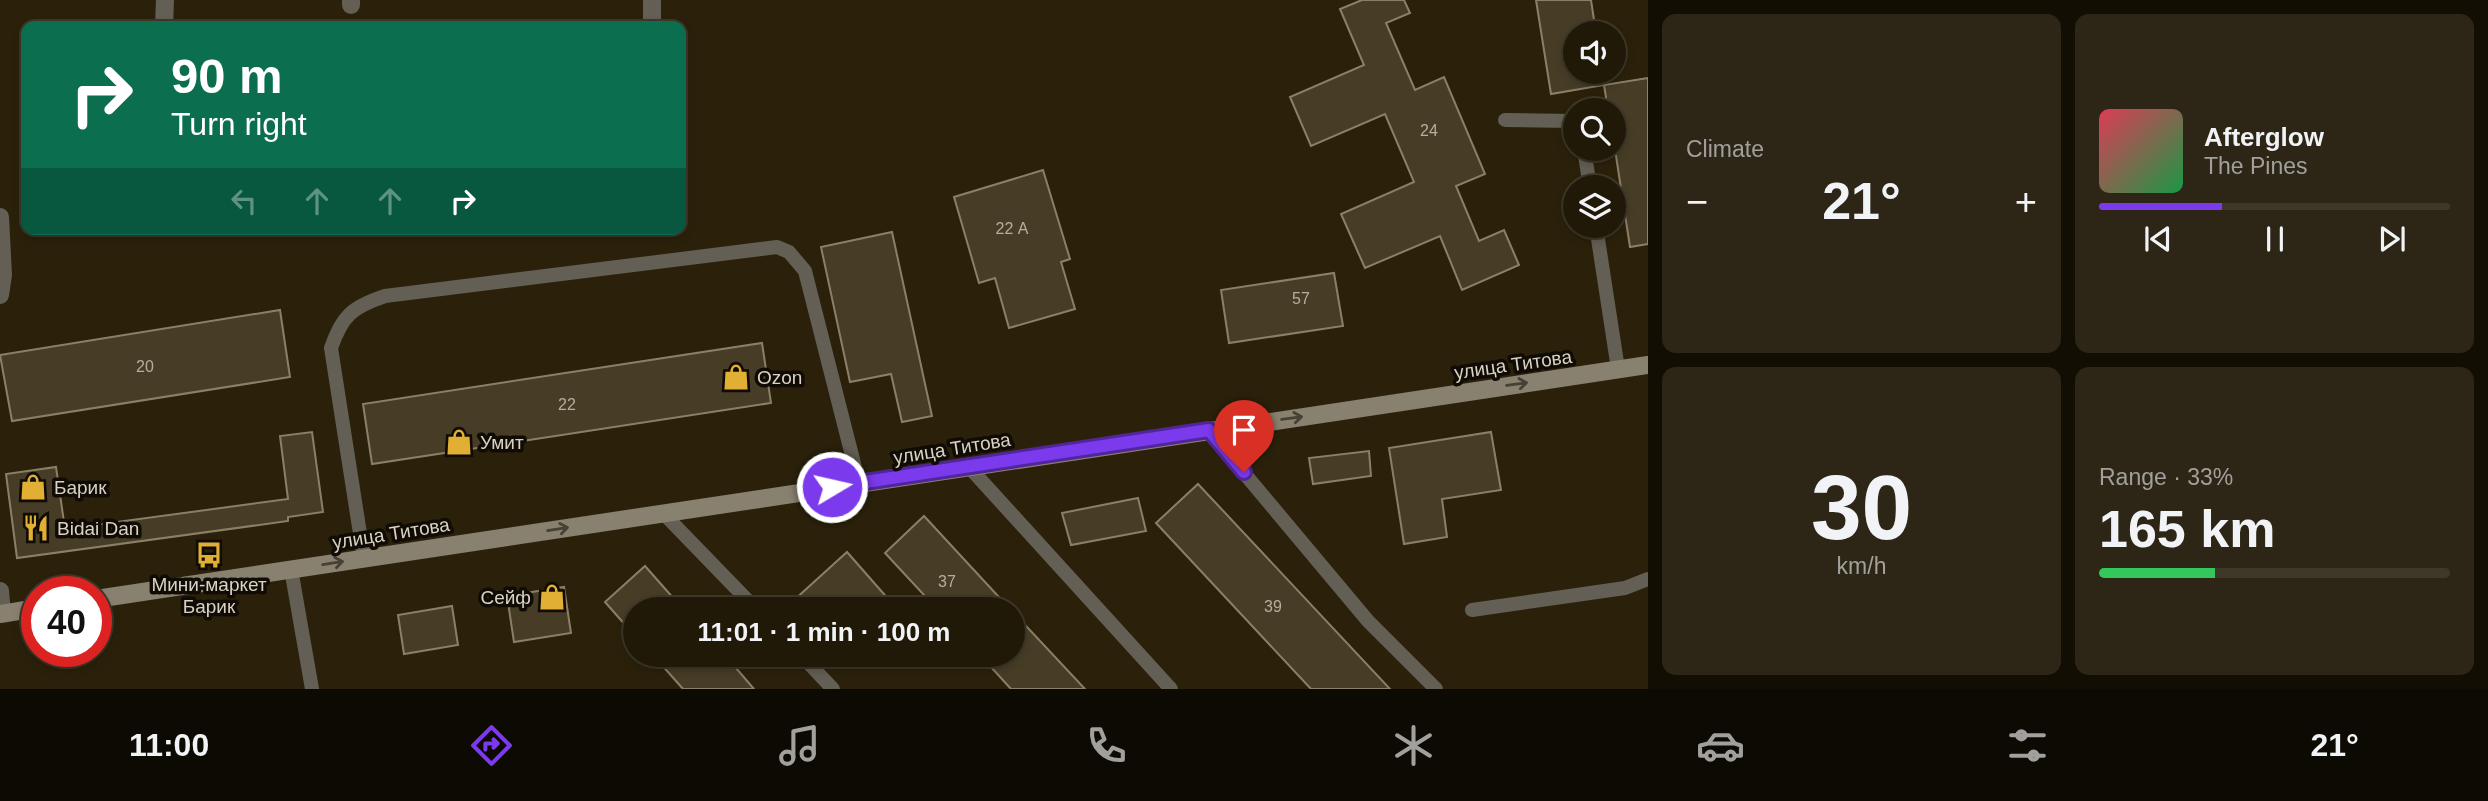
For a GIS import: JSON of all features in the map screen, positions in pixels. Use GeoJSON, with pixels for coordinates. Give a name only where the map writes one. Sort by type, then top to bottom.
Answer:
{"type":"FeatureCollection","features":[{"type":"Feature","properties":{"kind":"street"},"geometry":{"type":"LineString","coordinates":[[164,21],[165,0]]}},
{"type":"Feature","properties":{"kind":"street"},"geometry":{"type":"LineString","coordinates":[[652,0],[652,21]]}},
{"type":"Feature","properties":{"kind":"street"},"geometry":{"type":"LineString","coordinates":[[0,217],[4,275],[0,295]]}},
{"type":"Feature","properties":{"kind":"street","name":"улица Титова"},"geometry":{"type":"LineString","coordinates":[[112,597],[1648,365]]}},
{"type":"Feature","properties":{"kind":"street"},"geometry":{"type":"LineString","coordinates":[[0,591],[1,613],[21,610]]}},
{"type":"Feature","properties":{"kind":"lane"},"geometry":{"type":"LineString","coordinates":[[1505,120],[1563,121]]}},
{"type":"Feature","properties":{"kind":"lane"},"geometry":{"type":"LineString","coordinates":[[1598,238],[1618,369]]}},
{"type":"Feature","properties":{"kind":"lane"},"geometry":{"type":"LineString","coordinates":[[363,559],[331,348],[340,323],[364,303],[385,296],[777,247],[789,252],[806,271],[859,483]]}},
{"type":"Feature","properties":{"kind":"lane"},"geometry":{"type":"LineString","coordinates":[[1209,430],[1368,621],[1436,689]]}},
{"type":"Feature","properties":{"kind":"lane"},"geometry":{"type":"LineString","coordinates":[[969,467],[1171,689]]}},
{"type":"Feature","properties":{"kind":"lane"},"geometry":{"type":"LineString","coordinates":[[663,513],[744,597]]}},
{"type":"Feature","properties":{"kind":"lane"},"geometry":{"type":"LineString","coordinates":[[291,569],[312,689]]}},
{"type":"Feature","properties":{"kind":"lane"},"geometry":{"type":"LineString","coordinates":[[1472,610],[1625,588],[1648,579]]}},
{"type":"Feature","properties":{"kind":"lane"},"geometry":{"type":"LineString","coordinates":[[812,667],[833,689]]}},
{"type":"Feature","properties":{"kind":"building"},"geometry":{"type":"Polygon","coordinates":[[[1362,0],[1404,0],[1410,13],[1386,23],[1415,90],[1444,77],[1485,174],[1456,186],[1479,241],[1504,230],[1519,265],[1462,290],[1440,236],[1365,268],[1341,214],[1414,182],[1385,114],[1311,146],[1290,97],[1364,65],[1340,9],[1362,0]]]}},
{"type":"Feature","properties":{"kind":"building"},"geometry":{"type":"Polygon","coordinates":[[[1536,0],[1591,0],[1594,21],[1563,21],[1563,84],[1604,85],[1551,94],[1536,0]]]}},
{"type":"Feature","properties":{"kind":"building"},"geometry":{"type":"Polygon","coordinates":[[[1648,78],[1648,244],[1630,247],[1626,221],[1626,175],[1619,175],[1617,161],[1626,161],[1626,98],[1606,98],[1604,85],[1626,84],[1626,82],[1648,78]]]}},
{"type":"Feature","properties":{"kind":"building"},"geometry":{"type":"Polygon","coordinates":[[[1043,170],[1070,259],[1061,262],[1075,309],[1009,328],[995,278],[979,283],[954,197],[1043,170]]]}},
{"type":"Feature","properties":{"kind":"building"},"geometry":{"type":"Polygon","coordinates":[[[892,232],[932,416],[902,422],[891,374],[850,382],[821,247],[892,232]]]}},
{"type":"Feature","properties":{"kind":"building"},"geometry":{"type":"Polygon","coordinates":[[[1334,273],[1343,326],[1229,343],[1221,290],[1334,273]]]}},
{"type":"Feature","properties":{"kind":"building"},"geometry":{"type":"Polygon","coordinates":[[[280,310],[290,377],[12,421],[0,355],[280,310]]]}},
{"type":"Feature","properties":{"kind":"building"},"geometry":{"type":"Polygon","coordinates":[[[762,343],[771,403],[372,464],[363,404],[762,343]]]}},
{"type":"Feature","properties":{"kind":"building","name":"Барик"},"geometry":{"type":"Polygon","coordinates":[[[312,432],[323,512],[288,517],[288,521],[17,558],[6,474],[56,467],[65,529],[288,499],[280,436],[312,432]]]}},
{"type":"Feature","properties":{"kind":"building"},"geometry":{"type":"Polygon","coordinates":[[[1491,432],[1501,490],[1442,499],[1447,537],[1404,544],[1389,448],[1491,432]]]}},
{"type":"Feature","properties":{"kind":"building"},"geometry":{"type":"Polygon","coordinates":[[[1369,451],[1371,476],[1313,484],[1309,458],[1369,451]]]}},
{"type":"Feature","properties":{"kind":"building"},"geometry":{"type":"Polygon","coordinates":[[[1198,484],[1390,689],[1311,689],[1156,523],[1198,484]]]}},
{"type":"Feature","properties":{"kind":"building"},"geometry":{"type":"Polygon","coordinates":[[[1138,498],[1146,531],[1071,545],[1062,513],[1138,498]]]}},
{"type":"Feature","properties":{"kind":"building"},"geometry":{"type":"Polygon","coordinates":[[[924,516],[999,597],[926,597],[885,553],[924,516]]]}},
{"type":"Feature","properties":{"kind":"building"},"geometry":{"type":"Polygon","coordinates":[[[847,552],[886,597],[797,597],[847,552]]]}},
{"type":"Feature","properties":{"kind":"building"},"geometry":{"type":"Polygon","coordinates":[[[645,566],[672,597],[623,597],[623,622],[605,602],[645,566]]]}},
{"type":"Feature","properties":{"kind":"building"},"geometry":{"type":"Polygon","coordinates":[[[564,587],[571,633],[514,642],[507,596],[564,587]]]}},
{"type":"Feature","properties":{"kind":"building"},"geometry":{"type":"Polygon","coordinates":[[[452,606],[458,645],[404,654],[398,615],[452,606]]]}},
{"type":"Feature","properties":{"kind":"building"},"geometry":{"type":"Polygon","coordinates":[[[1025,625],[1085,689],[1011,689],[991,667],[1025,667],[1025,625]]]}},
{"type":"Feature","properties":{"kind":"building"},"geometry":{"type":"Polygon","coordinates":[[[664,667],[735,667],[754,689],[683,689],[664,667]]]}},
{"type":"Feature","properties":{"kind":"place","name":"Ozon"},"geometry":{"type":"Point","coordinates":[736,377]}},
{"type":"Feature","properties":{"kind":"place","name":"Умит"},"geometry":{"type":"Point","coordinates":[459,442]}},
{"type":"Feature","properties":{"kind":"place","name":"Барик"},"geometry":{"type":"Point","coordinates":[33,487]}},
{"type":"Feature","properties":{"kind":"place","name":"Bidai Dan"},"geometry":{"type":"Point","coordinates":[36,528]}},
{"type":"Feature","properties":{"kind":"place","name":"Мини-маркет Барик"},"geometry":{"type":"Point","coordinates":[209,555]}},
{"type":"Feature","properties":{"kind":"place","name":"Сейф"},"geometry":{"type":"Point","coordinates":[552,597]}},
{"type":"Feature","properties":{"kind":"route"},"geometry":{"type":"LineString","coordinates":[[832,487],[1209,430],[1244,472]]}}]}
